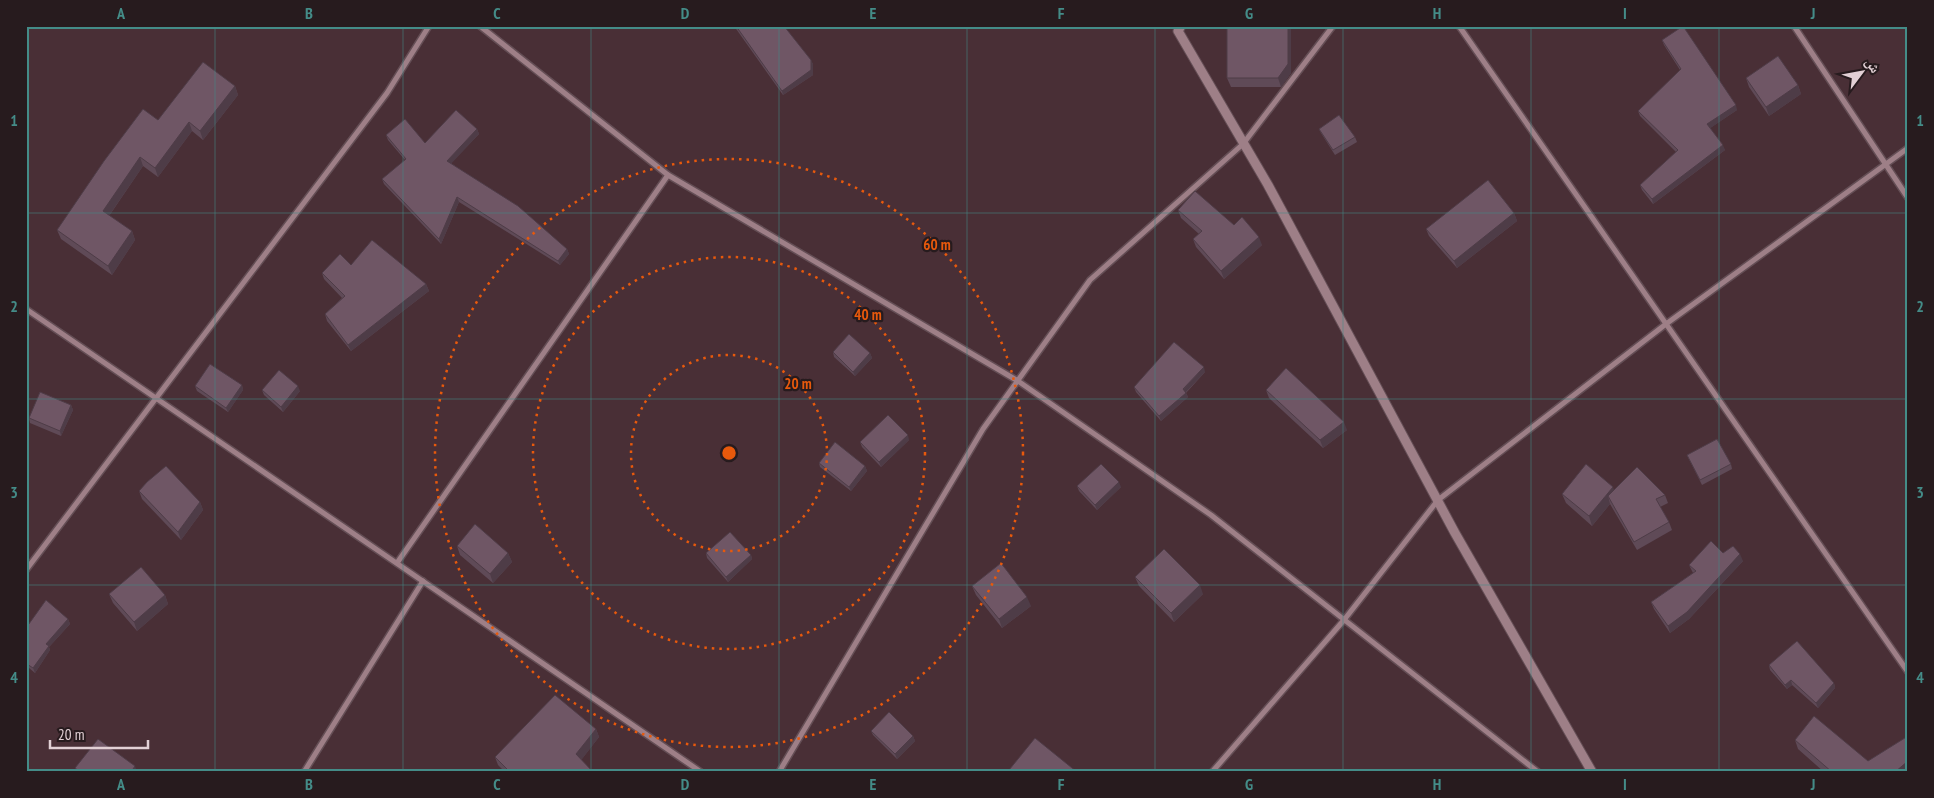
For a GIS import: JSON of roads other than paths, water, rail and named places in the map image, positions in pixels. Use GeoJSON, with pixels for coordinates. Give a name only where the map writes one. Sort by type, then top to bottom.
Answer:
{"type":"FeatureCollection","features":[{"type":"Feature","properties":{"kind":"street"},"geometry":{"type":"LineString","coordinates":[[26,570],[387,93],[429,26]]}},
{"type":"Feature","properties":{"kind":"street"},"geometry":{"type":"LineString","coordinates":[[480,26],[668,176],[1018,381],[1211,515],[1538,772]]}},
{"type":"Feature","properties":{"kind":"street"},"geometry":{"type":"LineString","coordinates":[[1181,26],[1178,31],[1268,185],[1438,500],[1592,772]]}},
{"type":"Feature","properties":{"kind":"street"},"geometry":{"type":"LineString","coordinates":[[779,772],[983,429],[1090,280],[1243,144],[1333,26]]}},
{"type":"Feature","properties":{"kind":"street"},"geometry":{"type":"LineString","coordinates":[[1459,26],[1908,672]]}},
{"type":"Feature","properties":{"kind":"street"},"geometry":{"type":"LineString","coordinates":[[1794,26],[1908,198]]}},
{"type":"Feature","properties":{"kind":"street"},"geometry":{"type":"LineString","coordinates":[[1212,772],[1344,620],[1438,500],[1666,324],[1908,148]]}},
{"type":"Feature","properties":{"kind":"street"},"geometry":{"type":"LineString","coordinates":[[397,563],[668,176]]}},
{"type":"Feature","properties":{"kind":"street"},"geometry":{"type":"LineString","coordinates":[[26,309],[701,772]]}},
{"type":"Feature","properties":{"kind":"street"},"geometry":{"type":"LineString","coordinates":[[304,772],[423,581]]}}]}
